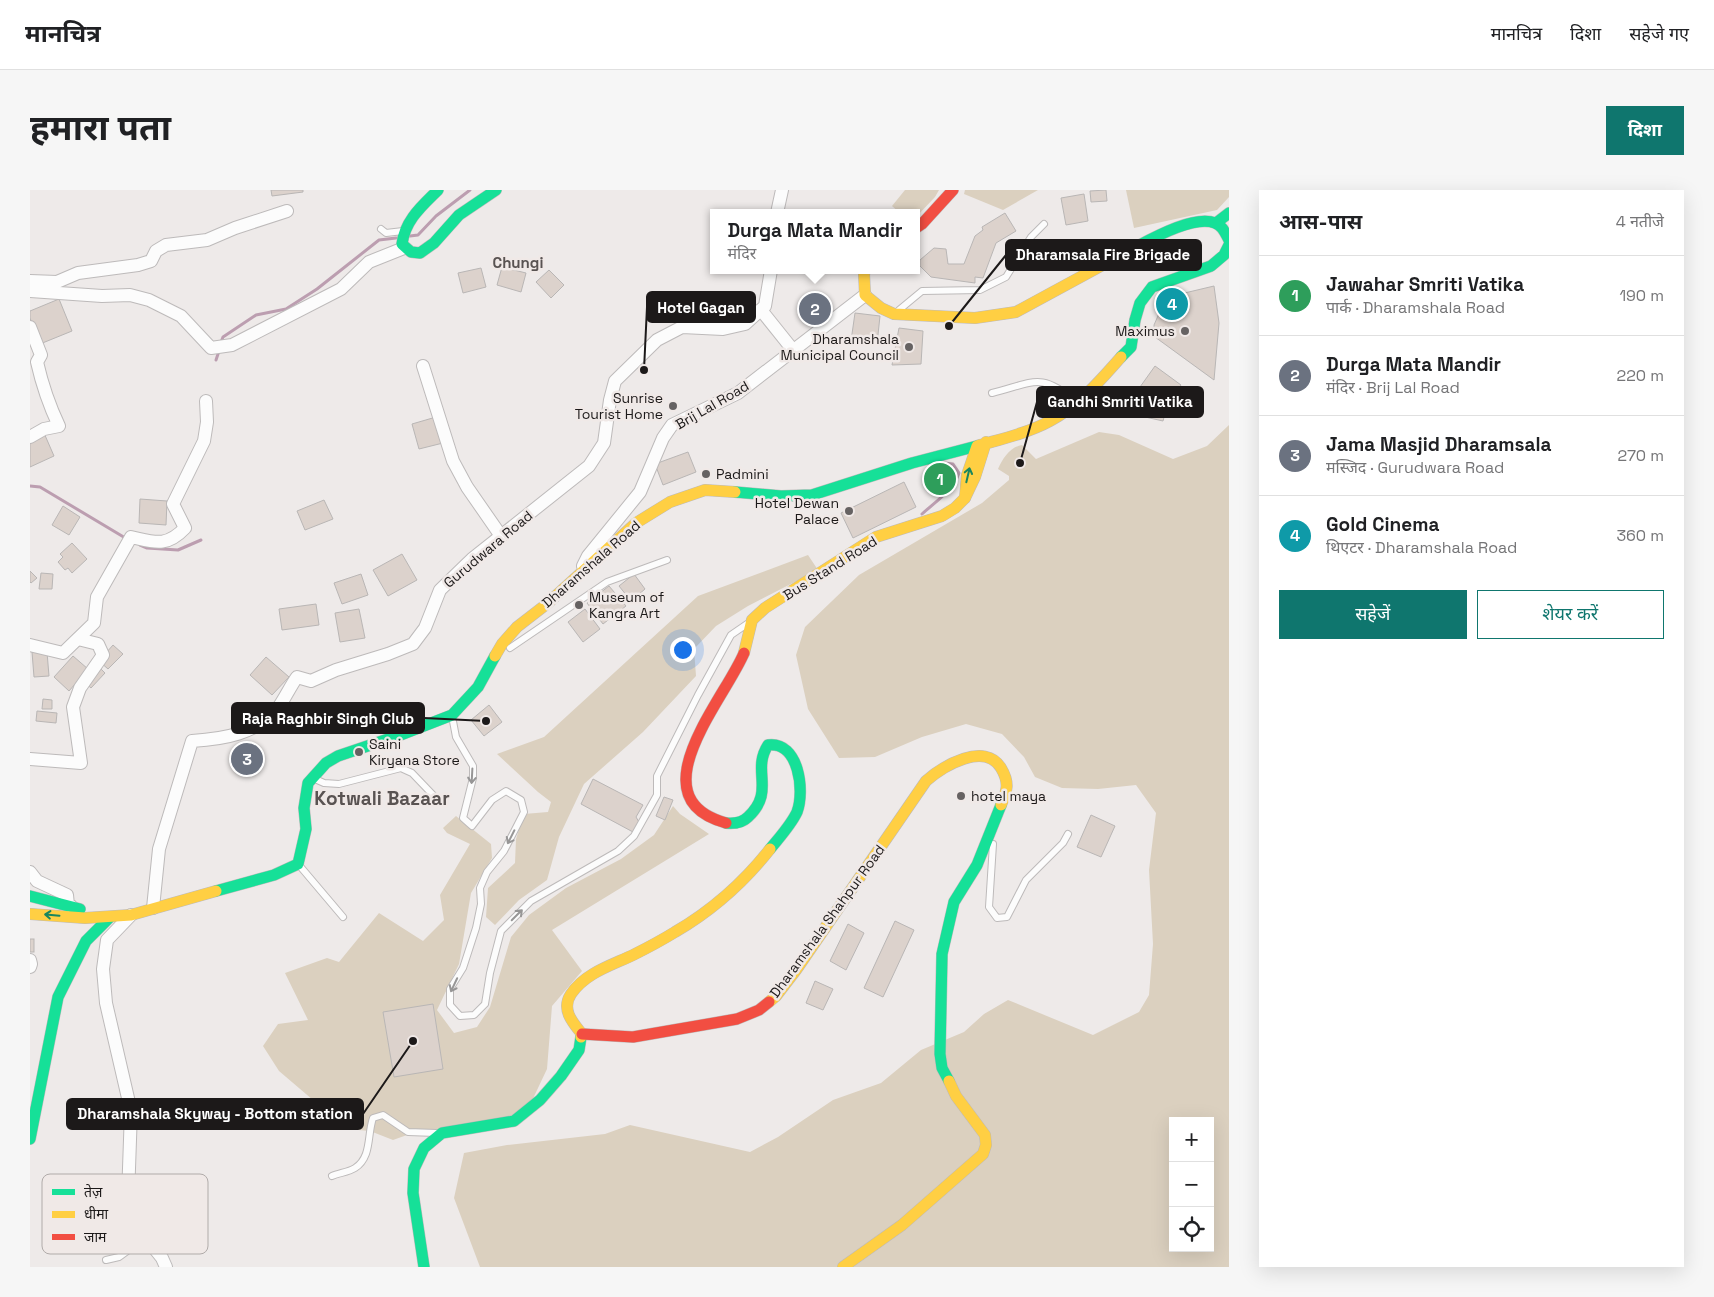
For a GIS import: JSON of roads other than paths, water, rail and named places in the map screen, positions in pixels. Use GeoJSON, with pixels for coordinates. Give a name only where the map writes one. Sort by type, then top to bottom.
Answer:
{"type":"FeatureCollection","features":[{"type":"Feature","properties":{"kind":"main road"},"geometry":{"type":"LineString","coordinates":[[438,190],[410,218],[403,240],[411,252],[420,253],[434,244],[460,215],[496,190]]}},
{"type":"Feature","properties":{"kind":"main road"},"geometry":{"type":"LineString","coordinates":[[920,225],[953,190]]}},
{"type":"Feature","properties":{"kind":"main road"},"geometry":{"type":"LineString","coordinates":[[1216,223],[1229,213]]}},
{"type":"Feature","properties":{"kind":"main road"},"geometry":{"type":"LineString","coordinates":[[864,274],[865,294],[881,308],[894,314],[975,318],[1016,312],[1146,242],[1185,224],[1208,221],[1216,223],[1223,228],[1229,240]]}},
{"type":"Feature","properties":{"kind":"main road","name":"Dharamshala Road"},"geometry":{"type":"LineString","coordinates":[[452,715],[478,687],[502,644],[517,628],[548,603],[636,523],[670,502],[705,490],[781,496],[812,495],[912,463],[1017,434],[1049,422],[1072,408],[1131,347],[1135,320],[1140,304],[1152,287],[1210,266],[1224,255],[1229,245]]}},
{"type":"Feature","properties":{"kind":"main road","name":"Bus Stand Road"},"geometry":{"type":"LineString","coordinates":[[752,620],[765,608],[876,538],[942,516],[955,508],[965,498],[975,476],[982,444]]}},
{"type":"Feature","properties":{"kind":"main road"},"geometry":{"type":"LineString","coordinates":[[424,1267],[413,1193],[414,1169],[424,1148],[442,1134],[514,1121],[540,1100],[579,1050],[582,1034],[570,1019],[567,1007],[571,995],[582,982],[601,969],[644,950],[702,914],[750,872],[773,846],[796,813],[800,784],[798,769],[787,750],[775,744],[768,745],[762,755],[763,799],[755,811],[739,823],[733,824],[720,821],[697,808],[690,801],[684,784],[689,758],[711,710],[725,685],[734,674],[748,640],[752,620]]}},
{"type":"Feature","properties":{"kind":"main road"},"geometry":{"type":"LineString","coordinates":[[30,914],[85,918],[131,915],[274,875],[298,864],[306,829],[304,808],[308,783],[326,763],[338,756],[452,715]]}},
{"type":"Feature","properties":{"kind":"main road","name":"Dharamshala Shahpur Road"},"geometry":{"type":"LineString","coordinates":[[582,1034],[633,1037],[737,1019],[760,1010],[776,996],[796,970],[926,781],[947,766],[975,756],[984,755],[992,759],[1002,769],[1007,778],[1006,793],[977,865],[954,902],[942,954],[940,1009],[940,1054],[942,1068],[956,1096],[985,1135],[986,1145],[983,1154],[902,1225],[843,1267]]}},
{"type":"Feature","properties":{"kind":"main road"},"geometry":{"type":"LineString","coordinates":[[30,896],[110,917]]}},
{"type":"Feature","properties":{"kind":"main road"},"geometry":{"type":"LineString","coordinates":[[30,1139],[58,997],[86,941],[110,917]]}},
{"type":"Feature","properties":{"kind":"street"},"geometry":{"type":"LineString","coordinates":[[778,209],[782,190]]}},
{"type":"Feature","properties":{"kind":"street"},"geometry":{"type":"LineString","coordinates":[[30,282],[57,282],[78,273],[138,265],[151,261],[156,251],[166,245],[208,240],[235,228],[287,211]]}},
{"type":"Feature","properties":{"kind":"street"},"geometry":{"type":"LineString","coordinates":[[30,291],[102,296],[130,295],[149,300],[181,316],[211,348],[232,345],[341,289],[369,262],[403,240]]}},
{"type":"Feature","properties":{"kind":"street"},"geometry":{"type":"LineString","coordinates":[[769,274],[765,306],[761,310],[793,350]]}},
{"type":"Feature","properties":{"kind":"street","name":"Brij Lal Road"},"geometry":{"type":"LineString","coordinates":[[580,572],[588,556],[640,492],[662,438],[672,426],[738,393],[865,294]]}},
{"type":"Feature","properties":{"kind":"street","name":"Gurudwara Road"},"geometry":{"type":"LineString","coordinates":[[152,908],[159,849],[192,741],[218,740],[240,734],[263,723],[277,708],[296,677],[311,680],[413,644],[425,628],[440,590],[472,559],[589,466],[604,443],[610,400],[615,381],[657,340],[682,327],[723,329],[745,324],[761,310]]}},
{"type":"Feature","properties":{"kind":"street"},"geometry":{"type":"LineString","coordinates":[[30,328],[41,355],[33,364],[58,426],[44,429],[30,437]]}},
{"type":"Feature","properties":{"kind":"street"},"geometry":{"type":"LineString","coordinates":[[423,366],[453,461],[467,487],[501,536]]}},
{"type":"Feature","properties":{"kind":"street"},"geometry":{"type":"LineString","coordinates":[[30,644],[63,653],[94,623],[97,597],[131,537],[160,544],[177,537],[185,528],[173,504],[204,441],[207,422],[206,401]]}},
{"type":"Feature","properties":{"kind":"street"},"geometry":{"type":"LineString","coordinates":[[30,758],[81,763],[73,707],[80,688],[103,655],[98,644],[78,639]]}},
{"type":"Feature","properties":{"kind":"street"},"geometry":{"type":"LineString","coordinates":[[30,872],[37,881],[67,895],[68,905],[71,906]]}},
{"type":"Feature","properties":{"kind":"street"},"geometry":{"type":"LineString","coordinates":[[129,1174],[131,1111],[106,1004],[103,969],[107,940],[131,915]]}},
{"type":"Feature","properties":{"kind":"street"},"geometry":{"type":"LineString","coordinates":[[30,960],[30,967]]}},
{"type":"Feature","properties":{"kind":"street"},"geometry":{"type":"LineString","coordinates":[[159,1254],[166,1267]]}},
{"type":"Feature","properties":{"kind":"lane"},"geometry":{"type":"LineString","coordinates":[[894,314],[922,291],[980,290],[1006,276],[1031,237],[1044,224]]}},
{"type":"Feature","properties":{"kind":"lane"},"geometry":{"type":"LineString","coordinates":[[381,229],[403,240]]}},
{"type":"Feature","properties":{"kind":"lane"},"geometry":{"type":"LineString","coordinates":[[992,393],[1035,381],[1046,382],[1063,390],[1077,403]]}},
{"type":"Feature","properties":{"kind":"lane"},"geometry":{"type":"LineString","coordinates":[[510,648],[607,582],[666,560]]}},
{"type":"Feature","properties":{"kind":"lane"},"geometry":{"type":"LineString","coordinates":[[452,715],[456,737],[473,766],[473,778],[463,818],[472,826],[492,800],[506,791],[521,800],[524,812],[504,851],[487,872],[480,888],[481,904],[476,928],[463,968],[450,989],[450,1005],[460,1016],[474,1015],[485,1004],[490,973],[501,931],[531,901],[618,851],[634,836],[657,795],[657,776],[698,695],[731,635],[752,620]]}},
{"type":"Feature","properties":{"kind":"lane"},"geometry":{"type":"LineString","coordinates":[[312,778],[324,784],[338,784],[401,768],[412,773],[434,796]]}},
{"type":"Feature","properties":{"kind":"lane"},"geometry":{"type":"LineString","coordinates":[[994,825],[990,907],[997,918],[1007,917],[1026,880],[1063,843],[1068,834]]}},
{"type":"Feature","properties":{"kind":"lane"},"geometry":{"type":"LineString","coordinates":[[298,864],[343,917]]}},
{"type":"Feature","properties":{"kind":"lane"},"geometry":{"type":"LineString","coordinates":[[332,1176],[355,1168],[368,1152],[370,1127],[373,1118],[383,1115],[408,1132],[442,1134]]}},
{"type":"Feature","properties":{"kind":"lane"},"geometry":{"type":"LineString","coordinates":[[106,1260],[123,1254]]}},
{"type":"Feature","properties":{"kind":"waterway"},"geometry":{"type":"LineString","coordinates":[[410,236],[418,235],[436,216],[470,190]]}},
{"type":"Feature","properties":{"kind":"waterway"},"geometry":{"type":"LineString","coordinates":[[221,342],[223,337],[256,315],[286,309],[317,289],[379,240],[396,238]]}},
{"type":"Feature","properties":{"kind":"waterway"},"geometry":{"type":"LineString","coordinates":[[216,360],[219,351]]}},
{"type":"Feature","properties":{"kind":"waterway"},"geometry":{"type":"LineString","coordinates":[[922,514],[948,491],[959,473],[953,464],[944,463]]}},
{"type":"Feature","properties":{"kind":"waterway"},"geometry":{"type":"LineString","coordinates":[[30,486],[40,487],[127,539]]}},
{"type":"Feature","properties":{"kind":"waterway"},"geometry":{"type":"LineString","coordinates":[[140,545],[147,548],[178,550],[201,540]]}},
{"type":"Feature","properties":{"kind":"place","name":"Gold Cinema"},"geometry":{"type":"Point","coordinates":[1172,304]}},
{"type":"Feature","properties":{"kind":"place","name":"Durga Mata Mandir"},"geometry":{"type":"Point","coordinates":[815,309]}},
{"type":"Feature","properties":{"kind":"place","name":"Dharamsala Fire Brigade"},"geometry":{"type":"Point","coordinates":[949,326]}},
{"type":"Feature","properties":{"kind":"place","name":"Maximus"},"geometry":{"type":"Point","coordinates":[1185,331]}},
{"type":"Feature","properties":{"kind":"place","name":"Dharamshala Municipal Council"},"geometry":{"type":"Point","coordinates":[909,347]}},
{"type":"Feature","properties":{"kind":"place","name":"Hotel Gagan"},"geometry":{"type":"Point","coordinates":[644,370]}},
{"type":"Feature","properties":{"kind":"place","name":"Sunrise Tourist Home"},"geometry":{"type":"Point","coordinates":[673,406]}},
{"type":"Feature","properties":{"kind":"place","name":"Gandhi Smriti Vatika"},"geometry":{"type":"Point","coordinates":[1020,463]}},
{"type":"Feature","properties":{"kind":"place","name":"Padmini"},"geometry":{"type":"Point","coordinates":[706,474]}},
{"type":"Feature","properties":{"kind":"place","name":"Jawahar Smriti Vatika"},"geometry":{"type":"Point","coordinates":[940,479]}},
{"type":"Feature","properties":{"kind":"place","name":"Hotel Dewan Palace"},"geometry":{"type":"Point","coordinates":[849,511]}},
{"type":"Feature","properties":{"kind":"place","name":"Museum of Kangra Art"},"geometry":{"type":"Point","coordinates":[579,605]}},
{"type":"Feature","properties":{"kind":"place","name":"Raja Raghbir Singh Club"},"geometry":{"type":"Point","coordinates":[486,721]}},
{"type":"Feature","properties":{"kind":"place","name":"Saini Kiryana Store"},"geometry":{"type":"Point","coordinates":[359,752]}},
{"type":"Feature","properties":{"kind":"place","name":"Jama Masjid Dharamsala"},"geometry":{"type":"Point","coordinates":[247,759]}},
{"type":"Feature","properties":{"kind":"place","name":"hotel maya"},"geometry":{"type":"Point","coordinates":[961,796]}},
{"type":"Feature","properties":{"kind":"place","name":"Dharamshala Skyway - Bottom station"},"geometry":{"type":"Point","coordinates":[413,1041]}},
{"type":"Feature","properties":{"kind":"district","name":"Chungi"},"geometry":{"type":"Point","coordinates":[518,263]}},
{"type":"Feature","properties":{"kind":"district","name":"Kotwali Bazaar"},"geometry":{"type":"Point","coordinates":[382,798]}}]}
